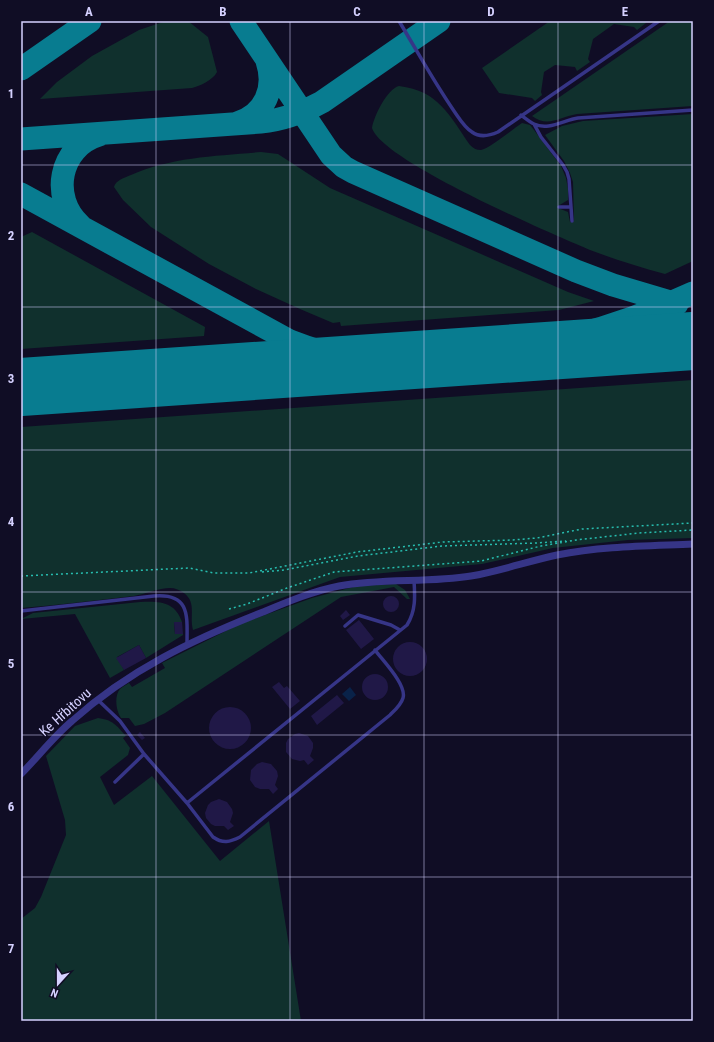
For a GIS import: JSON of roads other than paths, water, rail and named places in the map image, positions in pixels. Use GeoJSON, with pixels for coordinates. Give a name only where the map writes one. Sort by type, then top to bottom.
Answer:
{"type":"FeatureCollection","features":[{"type":"Feature","properties":{"kind":"street","name":"Ke Hřbitovu"},"geometry":{"type":"LineString","coordinates":[[21,774],[71,721],[135,673],[213,631],[319,590],[365,582],[471,576],[558,555],[596,549],[693,544]]}},
{"type":"Feature","properties":{"kind":"lane"},"geometry":{"type":"LineString","coordinates":[[399,21],[442,93],[465,126],[472,133],[481,136],[492,135],[498,132],[659,21]]}},
{"type":"Feature","properties":{"kind":"lane"},"geometry":{"type":"LineString","coordinates":[[521,115],[534,124],[548,127],[568,119],[693,110]]}},
{"type":"Feature","properties":{"kind":"lane"},"geometry":{"type":"LineString","coordinates":[[534,124],[541,137],[567,172],[569,179],[572,221]]}},
{"type":"Feature","properties":{"kind":"lane"},"geometry":{"type":"LineString","coordinates":[[559,207],[570,207]]}},
{"type":"Feature","properties":{"kind":"lane"},"geometry":{"type":"LineString","coordinates":[[187,803],[407,624],[412,617],[415,599],[414,580]]}},
{"type":"Feature","properties":{"kind":"lane"},"geometry":{"type":"LineString","coordinates":[[21,611],[165,596],[178,601],[186,609],[187,644]]}},
{"type":"Feature","properties":{"kind":"lane"},"geometry":{"type":"LineString","coordinates":[[345,626],[358,614],[391,624],[400,630]]}},
{"type":"Feature","properties":{"kind":"lane"},"geometry":{"type":"LineString","coordinates":[[98,700],[120,721],[144,754],[187,803],[213,837],[218,841],[232,841],[240,837],[384,720],[399,706],[403,700],[404,693],[401,684],[375,650]]}},
{"type":"Feature","properties":{"kind":"lane"},"geometry":{"type":"LineString","coordinates":[[115,782],[144,754]]}},
{"type":"Feature","properties":{"kind":"water"},"geometry":{"type":"Polygon","coordinates":[[[350,687],[356,695],[349,701],[342,694],[350,687]]]}}]}
